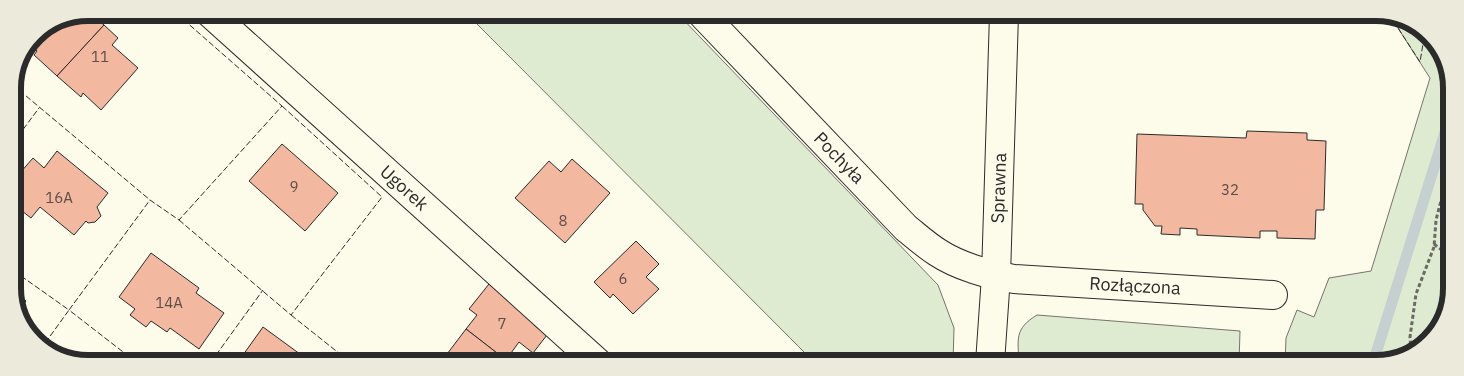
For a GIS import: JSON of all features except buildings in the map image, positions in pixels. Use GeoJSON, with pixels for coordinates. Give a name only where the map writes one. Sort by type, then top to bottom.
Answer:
{"type":"FeatureCollection","features":[{"type":"Feature","properties":{"kind":"street","name":"Ugorek"},"geometry":{"type":"LineString","coordinates":[[219,21],[590,355]]}},
{"type":"Feature","properties":{"kind":"street","name":"Pochyła"},"geometry":{"type":"LineString","coordinates":[[709,21],[906,228],[938,253],[996,276]]}},
{"type":"Feature","properties":{"kind":"street","name":"Sprawna"},"geometry":{"type":"LineString","coordinates":[[991,355],[996,276],[1004,21]]}},
{"type":"Feature","properties":{"kind":"street","name":"Rozłączona"},"geometry":{"type":"LineString","coordinates":[[996,276],[1014,279],[1273,295]]}},
{"type":"Feature","properties":{"kind":"path"},"geometry":{"type":"LineString","coordinates":[[1411,345],[1416,294],[1434,244],[1436,220],[1443,193]]}},
{"type":"Feature","properties":{"kind":"path"},"geometry":{"type":"LineString","coordinates":[[1434,244],[1443,251]]}},
{"type":"Feature","properties":{"kind":"green space"},"geometry":{"type":"Polygon","coordinates":[[[474,21],[685,21],[938,285],[954,328],[953,355],[807,355],[474,21]]]}},
{"type":"Feature","properties":{"kind":"green space"},"geometry":{"type":"Polygon","coordinates":[[[1396,25],[1417,35],[1429,47],[1439,67],[1443,88],[1443,288],[1439,309],[1434,321],[1420,338],[1409,346],[1389,353],[1380,355],[1285,355],[1286,338],[1297,310],[1314,317],[1329,278],[1371,271],[1430,78],[1396,25]]]}},
{"type":"Feature","properties":{"kind":"green space"},"geometry":{"type":"Polygon","coordinates":[[[1037,315],[1240,331],[1239,355],[1019,355],[1019,335],[1024,325],[1037,315]]]}},
{"type":"Feature","properties":{"kind":"waterway"},"geometry":{"type":"LineString","coordinates":[[1375,355],[1443,139]]}},
{"type":"Feature","properties":{"kind":"fence"},"geometry":{"type":"LineString","coordinates":[[21,92],[150,200],[179,220],[282,106],[185,21]]}},
{"type":"Feature","properties":{"kind":"fence"},"geometry":{"type":"LineString","coordinates":[[1396,25],[1420,62],[1423,41]]}},
{"type":"Feature","properties":{"kind":"fence"},"geometry":{"type":"LineString","coordinates":[[179,220],[291,315],[382,197],[282,106]]}},
{"type":"Feature","properties":{"kind":"fence"},"geometry":{"type":"LineString","coordinates":[[21,132],[39,108]]}},
{"type":"Feature","properties":{"kind":"fence"},"geometry":{"type":"LineString","coordinates":[[127,355],[69,310],[150,200]]}},
{"type":"Feature","properties":{"kind":"fence"},"geometry":{"type":"LineString","coordinates":[[21,276],[69,310],[47,341]]}},
{"type":"Feature","properties":{"kind":"fence"},"geometry":{"type":"LineString","coordinates":[[216,355],[263,290]]}},
{"type":"Feature","properties":{"kind":"fence"},"geometry":{"type":"LineString","coordinates":[[291,315],[341,355]]}}]}
